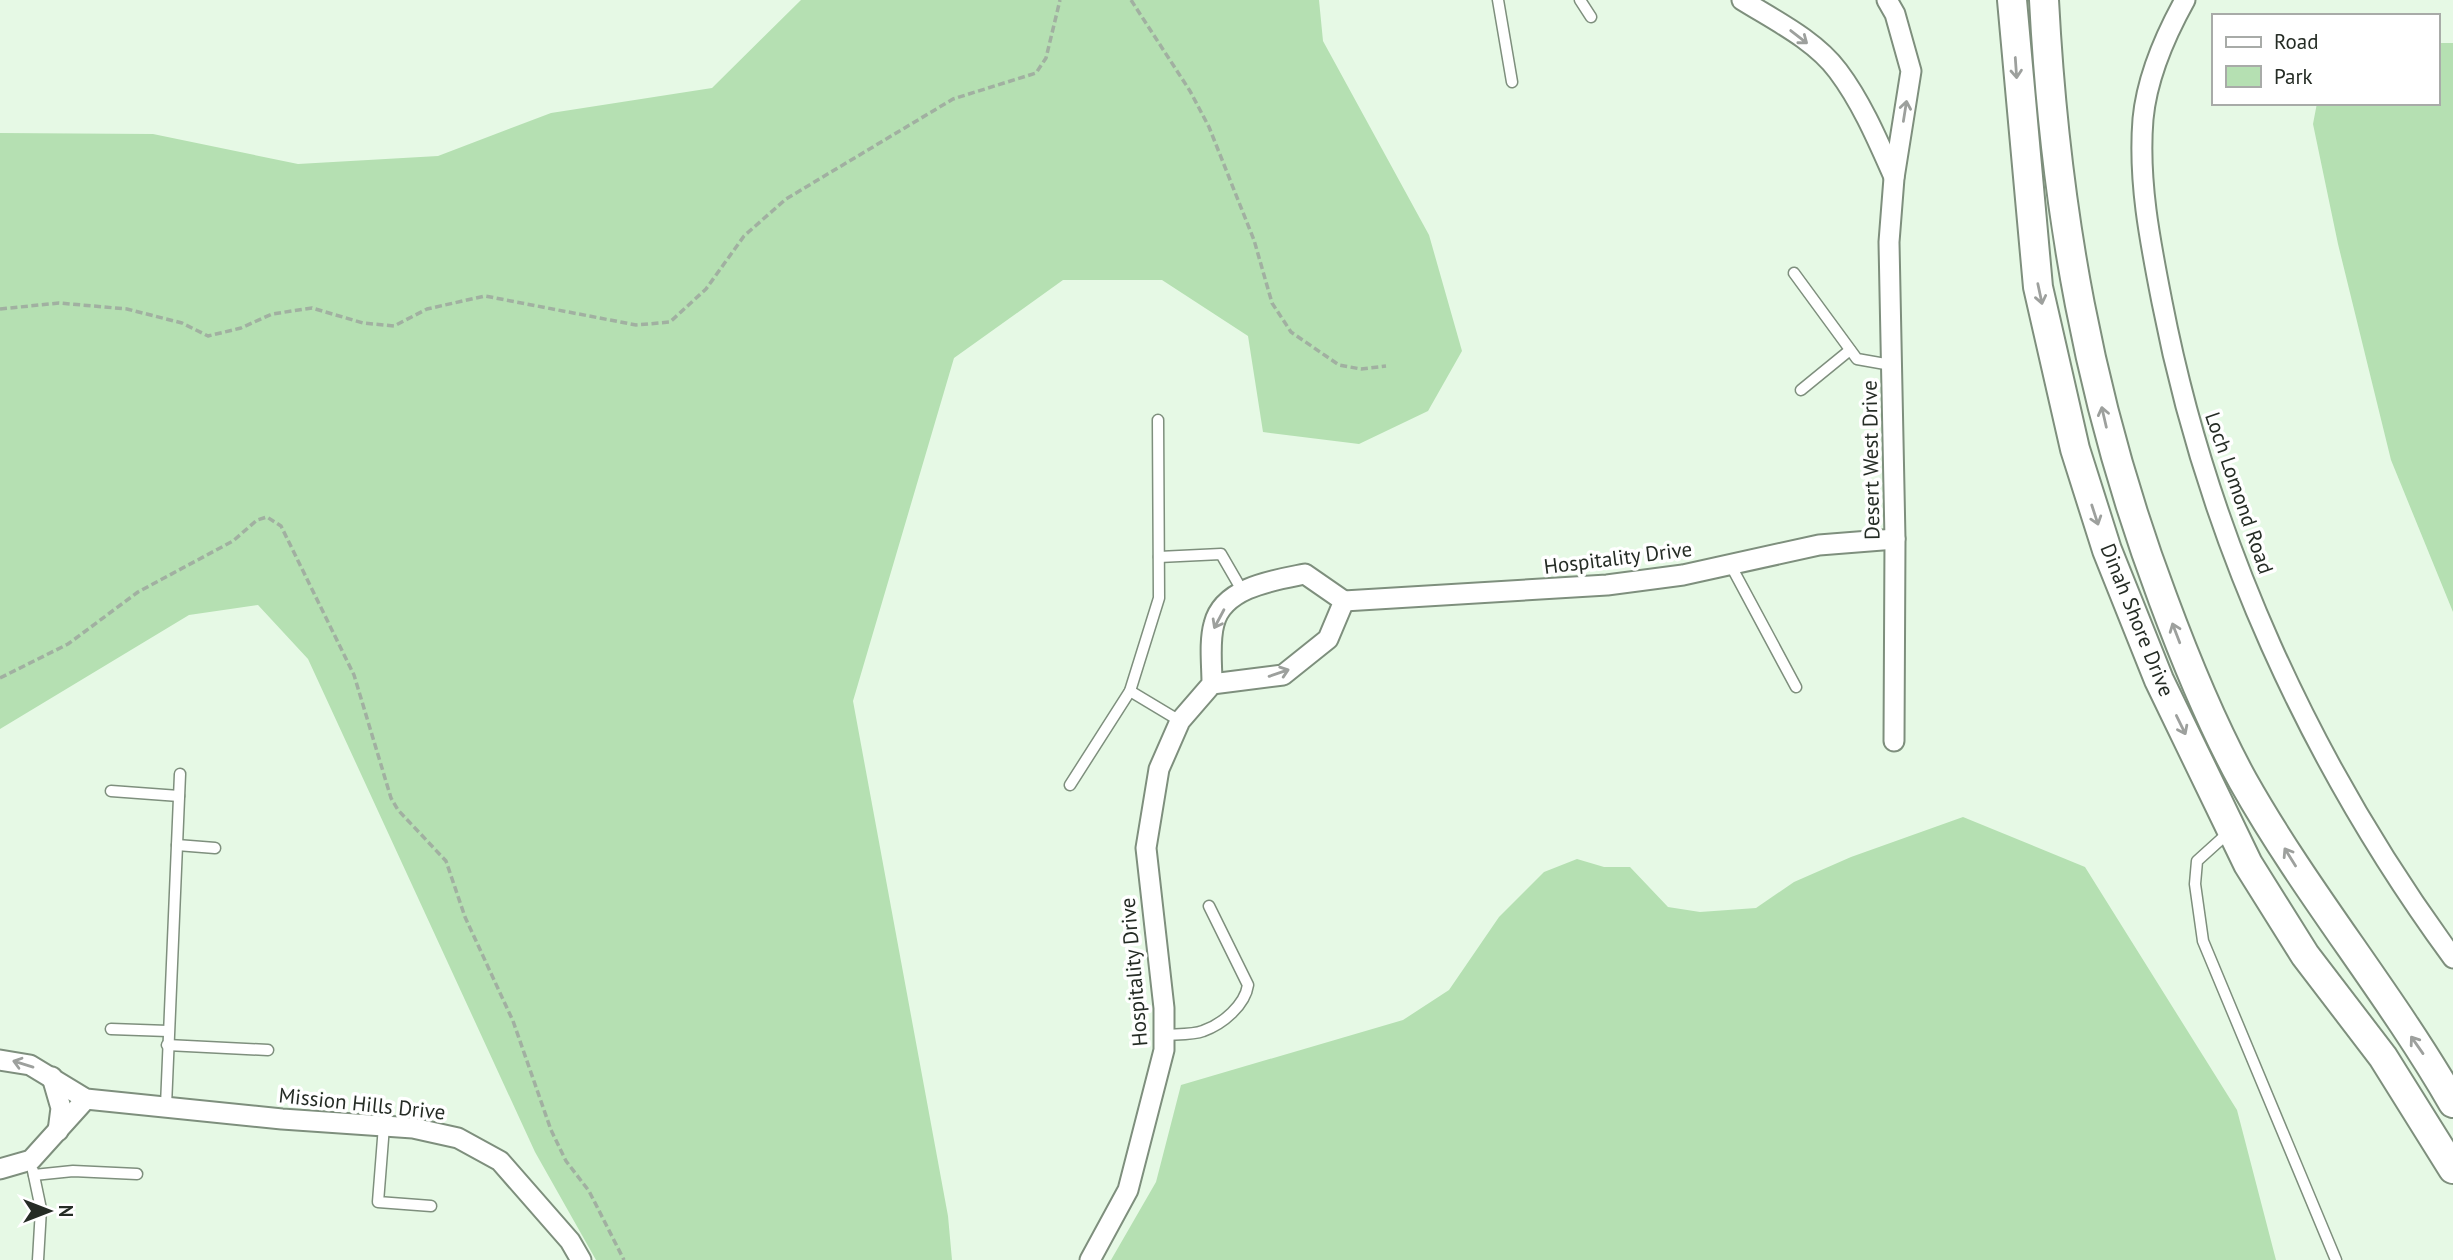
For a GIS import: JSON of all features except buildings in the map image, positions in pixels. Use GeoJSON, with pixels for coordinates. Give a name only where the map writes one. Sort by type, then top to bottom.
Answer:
{"type":"FeatureCollection","features":[{"type":"Feature","properties":{"kind":"main road","name":"Dinah Shore Drive"},"geometry":{"type":"LineString","coordinates":[[2012,0],[2038,287],[2075,449],[2107,550],[2159,680],[2248,864],[2305,955],[2383,1057],[2453,1170]]}},
{"type":"Feature","properties":{"kind":"main road","name":"Dinah Shore Drive"},"geometry":{"type":"LineString","coordinates":[[2044,0],[2056,158],[2077,303],[2107,433],[2152,570],[2192,676],[2243,780],[2314,895],[2431,1066],[2453,1103]]}},
{"type":"Feature","properties":{"kind":"street","name":"Desert West Drive"},"geometry":{"type":"LineString","coordinates":[[1742,0],[1798,35],[1837,70],[1874,132],[1894,178]]}},
{"type":"Feature","properties":{"kind":"street","name":"Desert West Drive"},"geometry":{"type":"LineString","coordinates":[[1887,0],[1895,14],[1911,71],[1894,178],[1889,242],[1895,539],[1894,741]]}},
{"type":"Feature","properties":{"kind":"street","name":"Loch Lomond Road"},"geometry":{"type":"LineString","coordinates":[[2185,0],[2169,30],[2154,69],[2144,116],[2141,173],[2172,353],[2197,443],[2219,516],[2258,617],[2311,729],[2369,831],[2453,958]]}},
{"type":"Feature","properties":{"kind":"street","name":"Hospitality Drive"},"geometry":{"type":"LineString","coordinates":[[1344,601],[1607,585],[1730,564],[1819,545],[1895,539]]}},
{"type":"Feature","properties":{"kind":"street"},"geometry":{"type":"LineString","coordinates":[[1305,573],[1344,601],[1328,639],[1283,675],[1212,684],[1214,622],[1229,602],[1256,584],[1305,573]]}},
{"type":"Feature","properties":{"kind":"street","name":"Hospitality Drive"},"geometry":{"type":"LineString","coordinates":[[1090,1260],[1128,1189],[1155,1095],[1164,1050],[1146,848],[1159,769],[1180,721],[1212,684]]}},
{"type":"Feature","properties":{"kind":"street","name":"Mission Hills Drive"},"geometry":{"type":"LineString","coordinates":[[0,1060],[30,1065],[86,1099],[282,1119],[384,1126],[458,1138],[500,1161],[570,1241],[581,1260]]}},
{"type":"Feature","properties":{"kind":"street"},"geometry":{"type":"LineString","coordinates":[[52,1077],[61,1108],[58,1131]]}},
{"type":"Feature","properties":{"kind":"street"},"geometry":{"type":"LineString","coordinates":[[0,1169],[33,1168],[58,1131],[86,1099]]}},
{"type":"Feature","properties":{"kind":"lane"},"geometry":{"type":"LineString","coordinates":[[1498,0],[1512,82]]}},
{"type":"Feature","properties":{"kind":"lane"},"geometry":{"type":"LineString","coordinates":[[1580,0],[1591,18]]}},
{"type":"Feature","properties":{"kind":"lane"},"geometry":{"type":"LineString","coordinates":[[1794,273],[1857,359],[1891,365]]}},
{"type":"Feature","properties":{"kind":"lane"},"geometry":{"type":"LineString","coordinates":[[1801,390],[1850,350]]}},
{"type":"Feature","properties":{"kind":"lane"},"geometry":{"type":"LineString","coordinates":[[1070,785],[1130,691],[1159,598],[1158,420]]}},
{"type":"Feature","properties":{"kind":"lane"},"geometry":{"type":"LineString","coordinates":[[1159,557],[1221,554],[1243,593]]}},
{"type":"Feature","properties":{"kind":"lane"},"geometry":{"type":"LineString","coordinates":[[1730,564],[1796,687]]}},
{"type":"Feature","properties":{"kind":"lane"},"geometry":{"type":"LineString","coordinates":[[1130,691],[1180,721]]}},
{"type":"Feature","properties":{"kind":"lane"},"geometry":{"type":"LineString","coordinates":[[166,1106],[180,774]]}},
{"type":"Feature","properties":{"kind":"lane"},"geometry":{"type":"LineString","coordinates":[[111,791],[179,796]]}},
{"type":"Feature","properties":{"kind":"lane"},"geometry":{"type":"LineString","coordinates":[[2231,830],[2197,861],[2195,884],[2203,941],[2336,1260]]}},
{"type":"Feature","properties":{"kind":"lane"},"geometry":{"type":"LineString","coordinates":[[177,845],[215,848]]}},
{"type":"Feature","properties":{"kind":"lane"},"geometry":{"type":"LineString","coordinates":[[1164,1035],[1203,1032],[1242,1004],[1247,996],[1248,985],[1209,906]]}},
{"type":"Feature","properties":{"kind":"lane"},"geometry":{"type":"LineString","coordinates":[[111,1029],[168,1031]]}},
{"type":"Feature","properties":{"kind":"lane"},"geometry":{"type":"LineString","coordinates":[[167,1045],[268,1050]]}},
{"type":"Feature","properties":{"kind":"lane"},"geometry":{"type":"LineString","coordinates":[[384,1126],[377,1202],[431,1206]]}},
{"type":"Feature","properties":{"kind":"lane"},"geometry":{"type":"LineString","coordinates":[[38,1260],[41,1209],[33,1168],[136,1174]]}},
{"type":"Feature","properties":{"kind":"path"},"geometry":{"type":"LineString","coordinates":[[0,309],[59,303],[127,309],[182,323],[208,336],[241,328],[272,314],[312,309],[363,323],[394,327],[428,309],[485,296],[636,326],[670,322],[691,306],[706,289],[744,236],[786,198],[953,99],[1036,73],[1046,58],[1060,0]]}},
{"type":"Feature","properties":{"kind":"path"},"geometry":{"type":"LineString","coordinates":[[1131,0],[1190,91],[1209,127],[1254,240],[1272,303],[1292,332],[1339,365],[1361,369],[1386,366]]}},
{"type":"Feature","properties":{"kind":"path"},"geometry":{"type":"LineString","coordinates":[[0,678],[68,644],[110,610],[157,581],[233,541],[257,520],[267,517],[281,526],[354,675],[391,798],[398,810],[446,861],[465,917],[513,1021],[551,1130],[566,1161],[589,1191],[624,1260]]}},
{"type":"Feature","properties":{"kind":"green space"},"geometry":{"type":"Polygon","coordinates":[[[801,0],[1319,0],[1323,41],[1429,235],[1462,351],[1428,411],[1359,444],[1263,432],[1248,336],[1162,280],[1063,280],[954,358],[853,701],[948,1216],[952,1260],[596,1260],[535,1152],[308,659],[258,605],[189,615],[0,729],[0,133],[153,134],[298,164],[438,156],[551,113],[712,88],[801,0]]]}},
{"type":"Feature","properties":{"kind":"green space"},"geometry":{"type":"Polygon","coordinates":[[[2439,43],[2453,43],[2453,612],[2391,460],[2338,244],[2313,124],[2317,105],[2439,105],[2439,43]]]}},
{"type":"Feature","properties":{"kind":"green space"},"geometry":{"type":"Polygon","coordinates":[[[1963,817],[2085,867],[2237,1110],[2276,1260],[1111,1260],[1156,1182],[1181,1085],[1403,1020],[1449,990],[1499,917],[1544,872],[1577,859],[1604,867],[1630,867],[1668,907],[1700,912],[1756,908],[1794,882],[1851,857],[1963,817]]]}}]}
